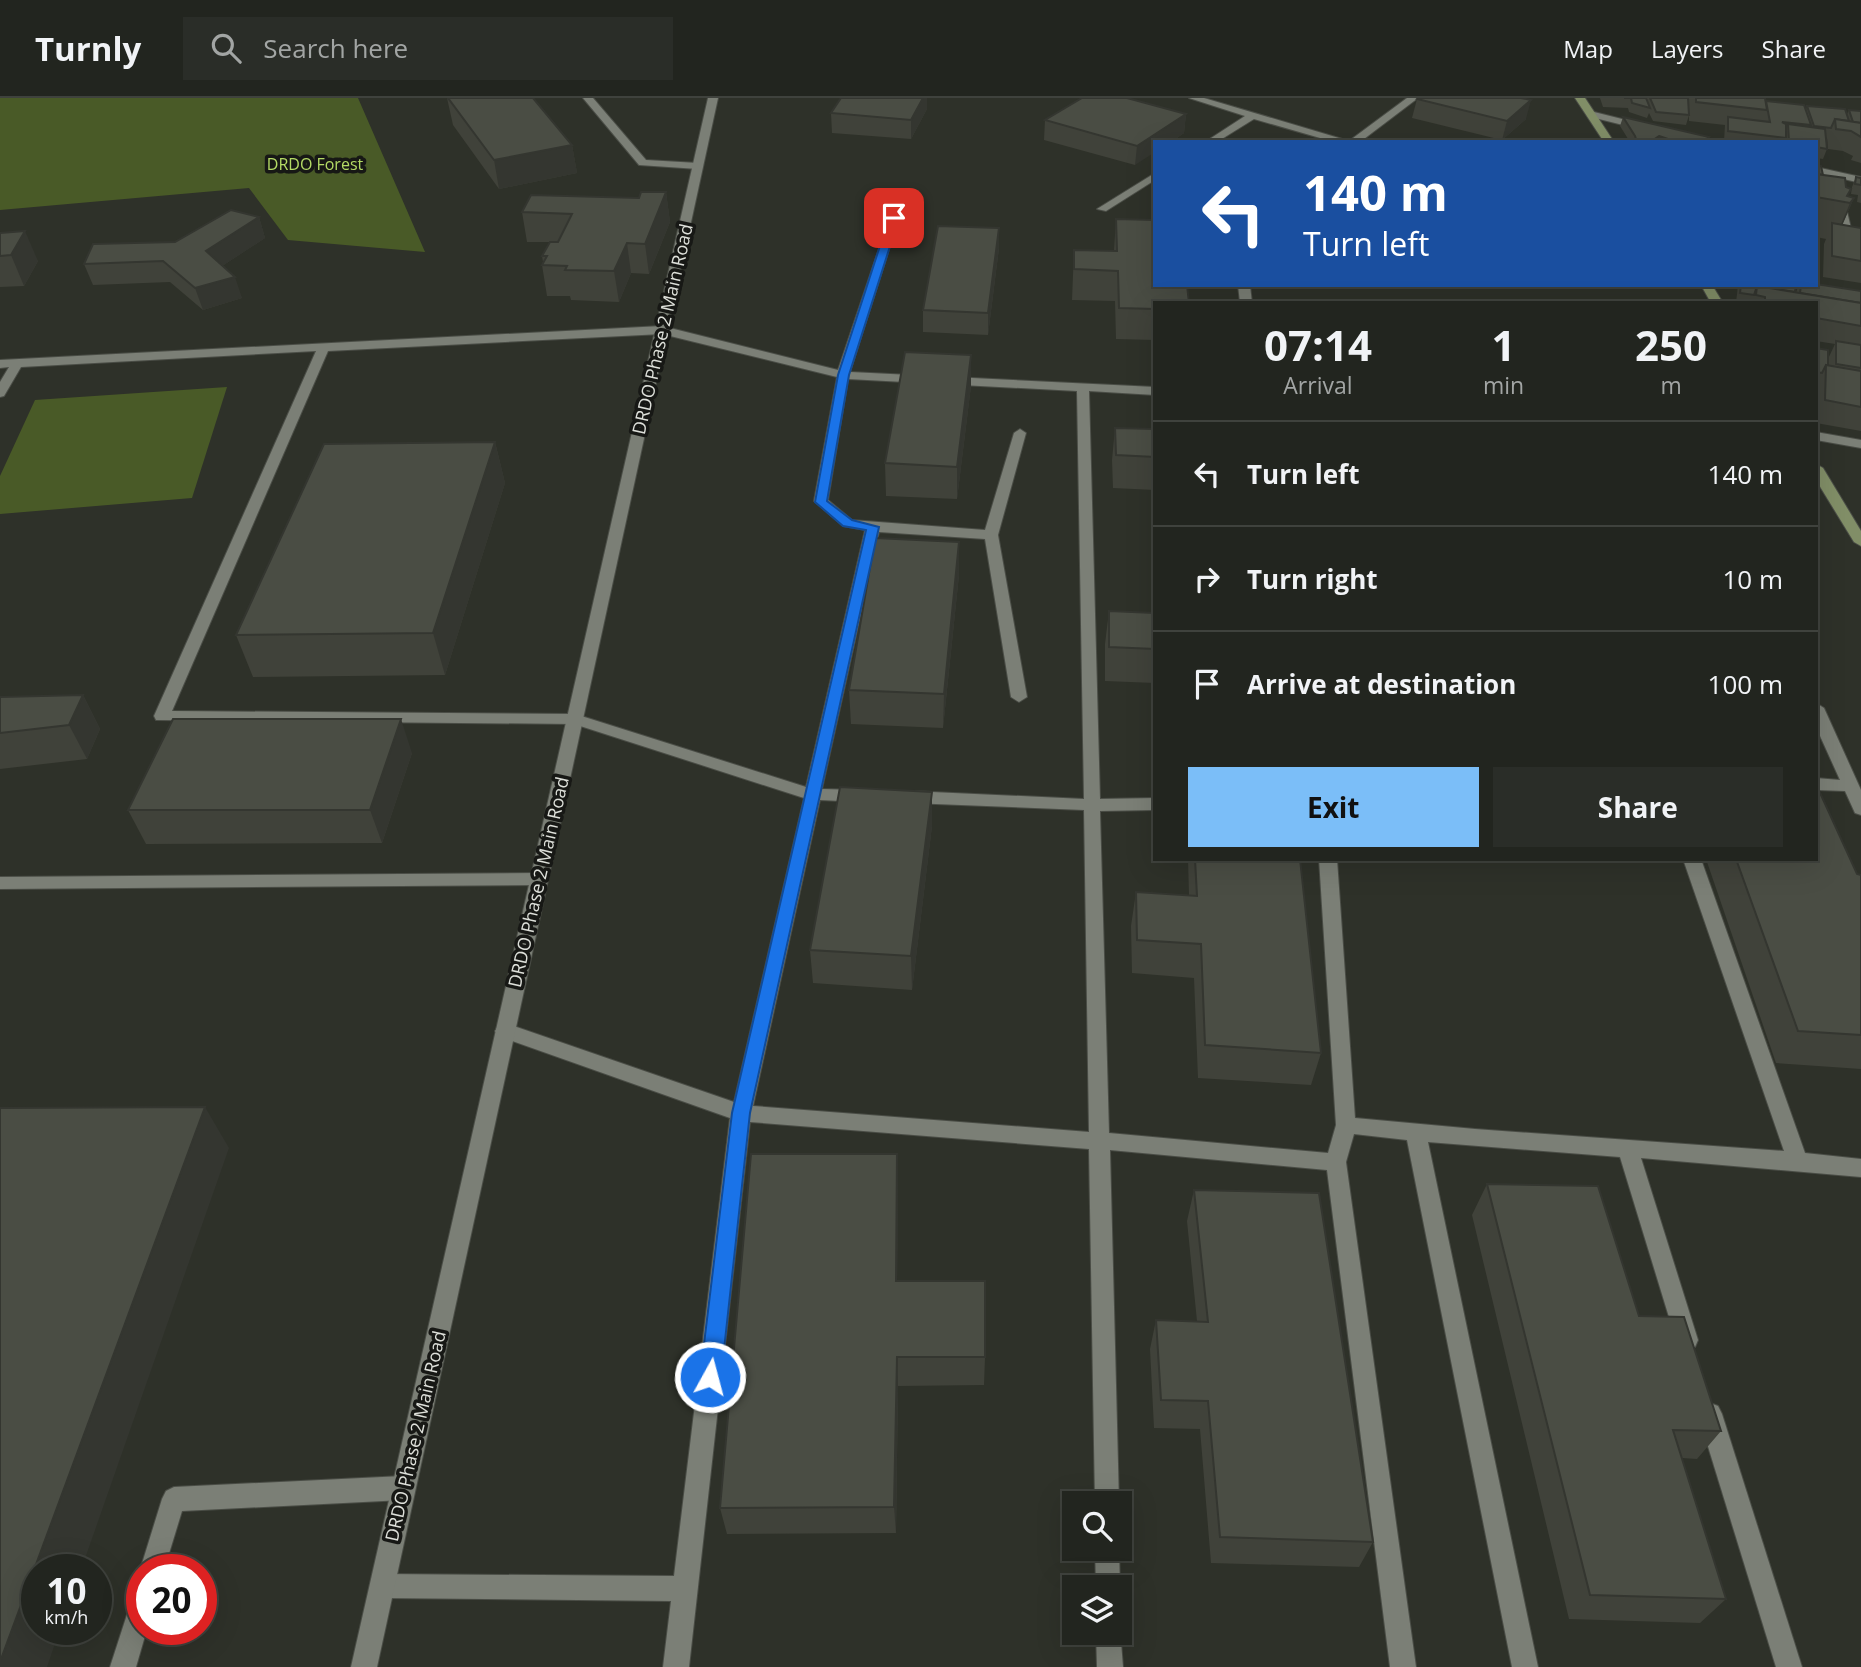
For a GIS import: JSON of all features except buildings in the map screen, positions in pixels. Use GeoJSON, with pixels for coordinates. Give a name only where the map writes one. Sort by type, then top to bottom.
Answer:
{"type":"FeatureCollection","features":[{"type":"Feature","properties":{"kind":"street"},"geometry":{"type":"LineString","coordinates":[[588,98],[643,163],[698,166]]}},
{"type":"Feature","properties":{"kind":"street","name":"DRDO Phase 2 Main Road"},"geometry":{"type":"LineString","coordinates":[[364,1667],[713,98]]}},
{"type":"Feature","properties":{"kind":"street"},"geometry":{"type":"LineString","coordinates":[[1194,98],[1338,140]]}},
{"type":"Feature","properties":{"kind":"street"},"geometry":{"type":"LineString","coordinates":[[1356,140],[1413,98]]}},
{"type":"Feature","properties":{"kind":"street"},"geometry":{"type":"LineString","coordinates":[[1580,98],[1608,140]]}},
{"type":"Feature","properties":{"kind":"street"},"geometry":{"type":"LineString","coordinates":[[1591,114],[1653,129]]}},
{"type":"Feature","properties":{"kind":"street"},"geometry":{"type":"LineString","coordinates":[[1213,140],[1253,115]]}},
{"type":"Feature","properties":{"kind":"street"},"geometry":{"type":"LineString","coordinates":[[1818,170],[1861,180]]}},
{"type":"Feature","properties":{"kind":"street"},"geometry":{"type":"LineString","coordinates":[[1833,173],[1851,243]]}},
{"type":"Feature","properties":{"kind":"street"},"geometry":{"type":"LineString","coordinates":[[1102,209],[1153,177]]}},
{"type":"Feature","properties":{"kind":"street"},"geometry":{"type":"LineString","coordinates":[[894,218],[844,375],[821,502],[848,523],[991,535]]}},
{"type":"Feature","properties":{"kind":"street"},"geometry":{"type":"LineString","coordinates":[[0,364],[662,330],[844,375],[1153,391]]}},
{"type":"Feature","properties":{"kind":"street"},"geometry":{"type":"LineString","coordinates":[[324,347],[162,716],[575,719],[811,794],[1092,805],[1153,804]]}},
{"type":"Feature","properties":{"kind":"street"},"geometry":{"type":"LineString","coordinates":[[0,393],[18,363]]}},
{"type":"Feature","properties":{"kind":"street"},"geometry":{"type":"LineString","coordinates":[[1083,388],[1107,1491]]}},
{"type":"Feature","properties":{"kind":"street"},"geometry":{"type":"LineString","coordinates":[[1019,696],[991,535],[1020,433]]}},
{"type":"Feature","properties":{"kind":"street"},"geometry":{"type":"LineString","coordinates":[[1818,436],[1861,443]]}},
{"type":"Feature","properties":{"kind":"street"},"geometry":{"type":"LineString","coordinates":[[1818,471],[1861,542]]}},
{"type":"Feature","properties":{"kind":"street"},"geometry":{"type":"LineString","coordinates":[[676,1667],[741,1113],[873,527]]}},
{"type":"Feature","properties":{"kind":"street"},"geometry":{"type":"LineString","coordinates":[[1818,712],[1861,809]]}},
{"type":"Feature","properties":{"kind":"street"},"geometry":{"type":"LineString","coordinates":[[1818,784],[1851,786]]}},
{"type":"Feature","properties":{"kind":"street"},"geometry":{"type":"LineString","coordinates":[[1328,861],[1346,1125],[1336,1162],[1403,1667]]}},
{"type":"Feature","properties":{"kind":"street"},"geometry":{"type":"LineString","coordinates":[[1693,861],[1797,1160]]}},
{"type":"Feature","properties":{"kind":"street"},"geometry":{"type":"LineString","coordinates":[[0,883],[539,879]]}},
{"type":"Feature","properties":{"kind":"street"},"geometry":{"type":"LineString","coordinates":[[505,1031],[741,1113],[1099,1140],[1336,1162]]}},
{"type":"Feature","properties":{"kind":"street"},"geometry":{"type":"LineString","coordinates":[[1346,1125],[1628,1150],[1797,1160],[1861,1168]]}},
{"type":"Feature","properties":{"kind":"street"},"geometry":{"type":"LineString","coordinates":[[1416,1133],[1525,1667]]}},
{"type":"Feature","properties":{"kind":"street"},"geometry":{"type":"LineString","coordinates":[[1628,1150],[1694,1362]]}},
{"type":"Feature","properties":{"kind":"street"},"geometry":{"type":"LineString","coordinates":[[1702,1389],[1789,1667]]}},
{"type":"Feature","properties":{"kind":"street"},"geometry":{"type":"LineString","coordinates":[[157,1554],[174,1499],[403,1488]]}},
{"type":"Feature","properties":{"kind":"street"},"geometry":{"type":"LineString","coordinates":[[382,1586],[686,1589]]}},
{"type":"Feature","properties":{"kind":"street"},"geometry":{"type":"LineString","coordinates":[[123,1667],[130,1645]]}},
{"type":"Feature","properties":{"kind":"street"},"geometry":{"type":"LineString","coordinates":[[1109,1645],[1110,1667]]}},
{"type":"Feature","properties":{"kind":"green space","name":"DRDO Forest"},"geometry":{"type":"Polygon","coordinates":[[[0,98],[358,98],[425,252],[288,240],[249,188],[0,210],[0,98]]]}},
{"type":"Feature","properties":{"kind":"green space"},"geometry":{"type":"Polygon","coordinates":[[[227,387],[192,498],[0,514],[0,476],[35,400],[227,387]]]}},
{"type":"Feature","properties":{"kind":"route"},"geometry":{"type":"LineString","coordinates":[[710,1377],[741,1113],[873,527],[848,523],[821,502],[844,375],[894,218]]}}]}
